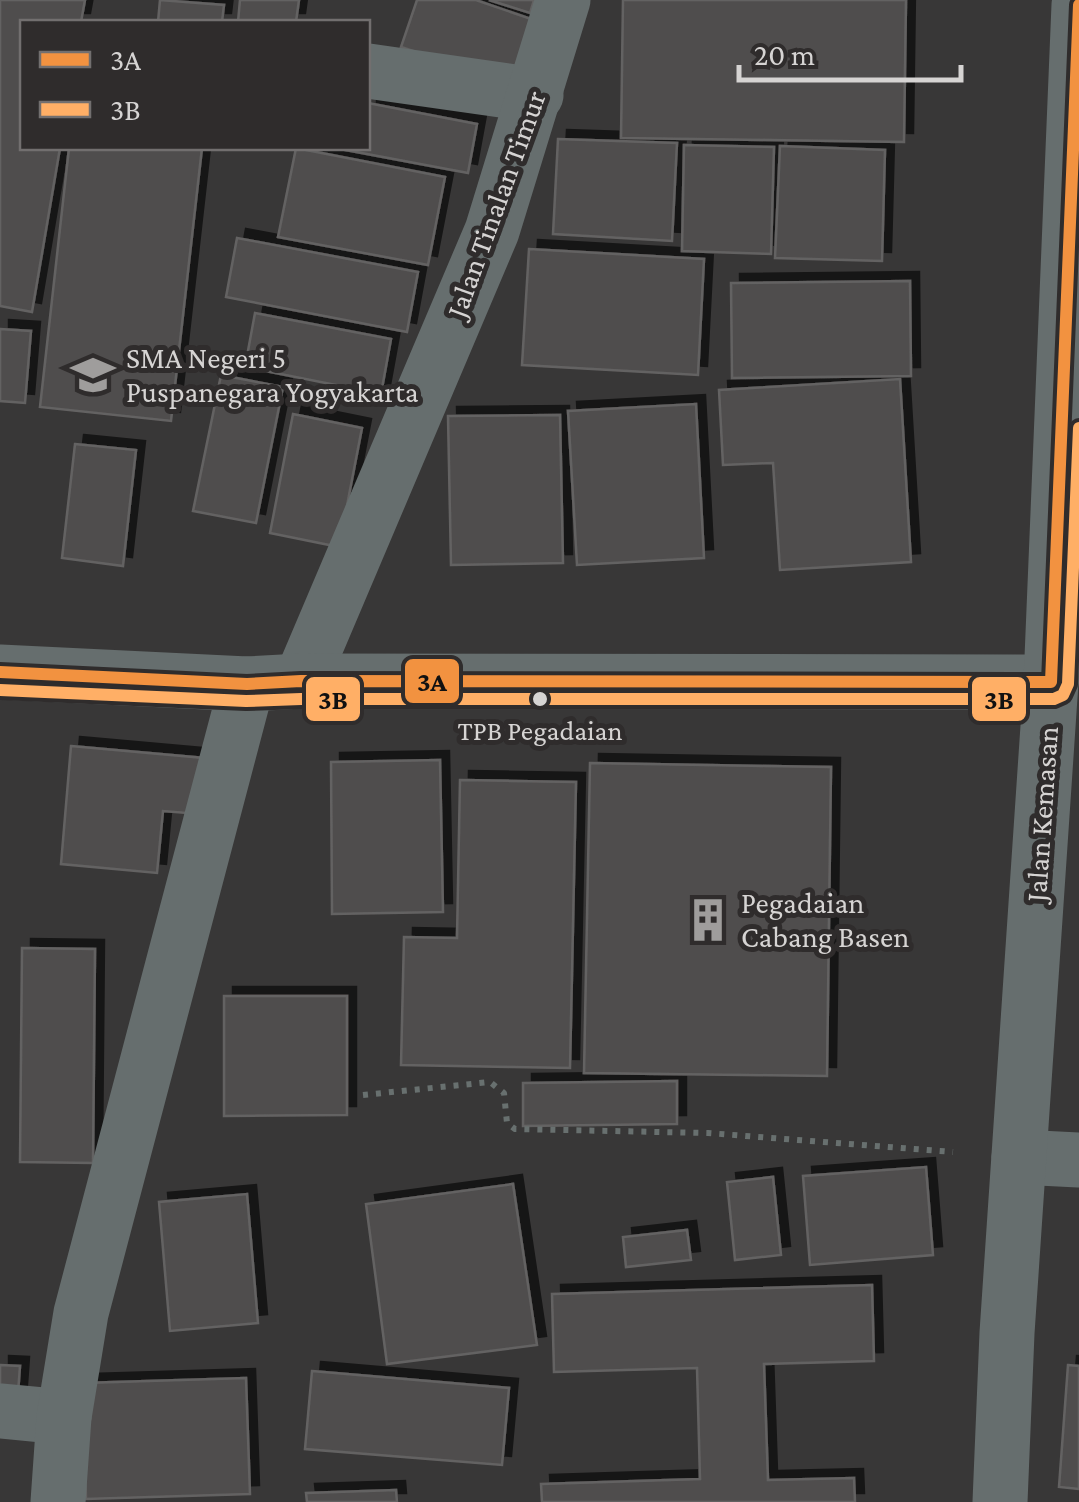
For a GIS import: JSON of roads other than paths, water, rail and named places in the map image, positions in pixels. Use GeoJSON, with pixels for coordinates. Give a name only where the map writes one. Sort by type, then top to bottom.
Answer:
{"type":"FeatureCollection","features":[{"type":"Feature","properties":{"kind":"street","name":"Jalan Tinalan Timur"},"geometry":{"type":"LineString","coordinates":[[301,680],[492,231],[563,0]]}},
{"type":"Feature","properties":{"kind":"street","name":"Jalan Kemasan"},"geometry":{"type":"LineString","coordinates":[[1000,1502],[1007,1333],[1051,682],[1079,5]]}},
{"type":"Feature","properties":{"kind":"street"},"geometry":{"type":"LineString","coordinates":[[370,71],[536,95]]}},
{"type":"Feature","properties":{"kind":"street"},"geometry":{"type":"LineString","coordinates":[[0,672],[247,684],[301,680],[1051,682]]}},
{"type":"Feature","properties":{"kind":"street"},"geometry":{"type":"LineString","coordinates":[[58,1502],[64,1417],[81,1313],[247,684]]}},
{"type":"Feature","properties":{"kind":"street"},"geometry":{"type":"LineString","coordinates":[[1019,1157],[1079,1160]]}},
{"type":"Feature","properties":{"kind":"street"},"geometry":{"type":"LineString","coordinates":[[0,1411],[64,1417]]}},
{"type":"Feature","properties":{"kind":"place","name":"SMA Negeri 5 Puspanegara Yogyakarta"},"geometry":{"type":"Point","coordinates":[93,375]}},
{"type":"Feature","properties":{"kind":"place","name":"TPB Pegadaian"},"geometry":{"type":"Point","coordinates":[540,699]}},
{"type":"Feature","properties":{"kind":"place","name":"Pegadaian Cabang Basen"},"geometry":{"type":"Point","coordinates":[708,920]}}]}
